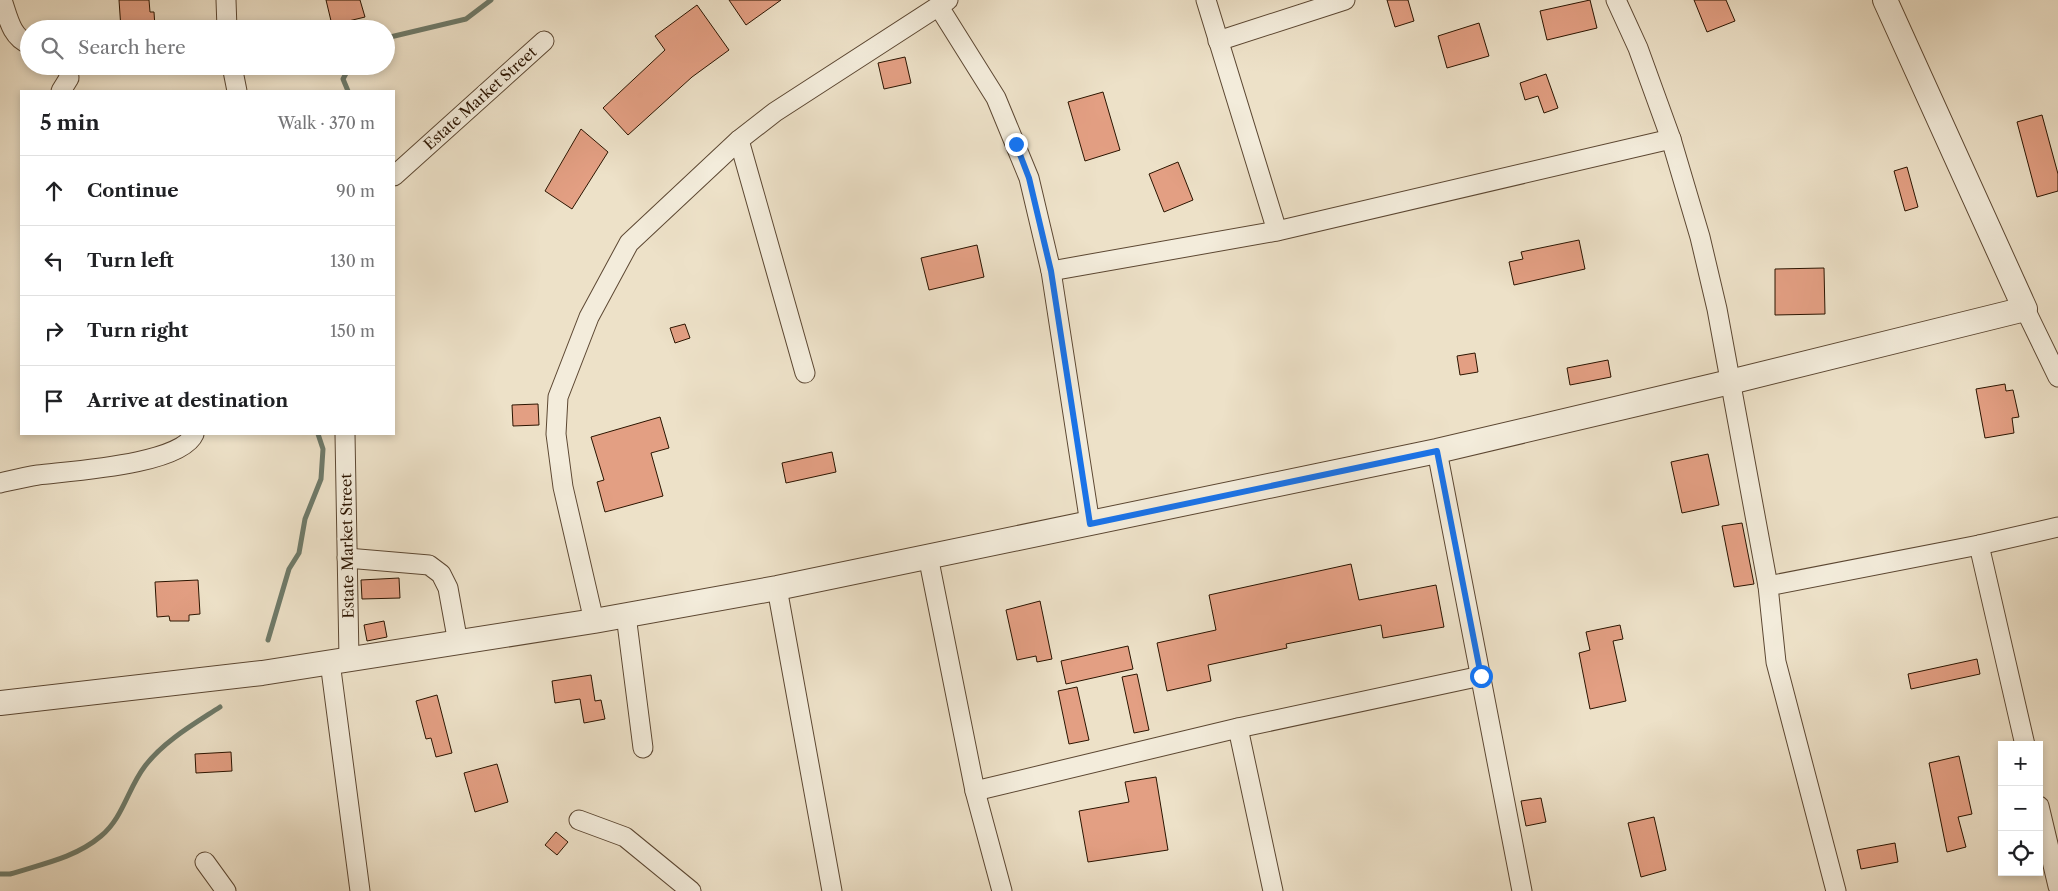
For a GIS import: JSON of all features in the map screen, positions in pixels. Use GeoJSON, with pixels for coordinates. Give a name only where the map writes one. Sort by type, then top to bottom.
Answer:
{"type":"FeatureCollection","features":[{"type":"Feature","properties":{"kind":"street"},"geometry":{"type":"LineString","coordinates":[[2,0],[14,34],[20,41]]}},
{"type":"Feature","properties":{"kind":"street"},"geometry":{"type":"LineString","coordinates":[[226,0],[227,20]]}},
{"type":"Feature","properties":{"kind":"street"},"geometry":{"type":"LineString","coordinates":[[1206,0],[1277,231]]}},
{"type":"Feature","properties":{"kind":"street"},"geometry":{"type":"LineString","coordinates":[[1218,41],[1344,0]]}},
{"type":"Feature","properties":{"kind":"street"},"geometry":{"type":"LineString","coordinates":[[1616,0],[1638,48],[1671,139],[1700,236],[1717,309],[1768,586],[1776,662],[1836,891]]}},
{"type":"Feature","properties":{"kind":"street"},"geometry":{"type":"LineString","coordinates":[[1885,0],[2025,309],[2058,377]]}},
{"type":"Feature","properties":{"kind":"street"},"geometry":{"type":"LineString","coordinates":[[594,621],[563,486],[556,434],[558,397],[589,317],[629,243],[738,140],[775,112],[943,4],[1000,105],[1029,178],[1051,271],[1090,524]]}},
{"type":"Feature","properties":{"kind":"street","name":"Estate Market Street"},"geometry":{"type":"LineString","coordinates":[[395,175],[544,41]]}},
{"type":"Feature","properties":{"kind":"street"},"geometry":{"type":"LineString","coordinates":[[62,90],[69,78],[69,75]]}},
{"type":"Feature","properties":{"kind":"street"},"geometry":{"type":"LineString","coordinates":[[234,75],[237,90]]}},
{"type":"Feature","properties":{"kind":"street"},"geometry":{"type":"LineString","coordinates":[[1051,271],[1277,231],[1671,139]]}},
{"type":"Feature","properties":{"kind":"street"},"geometry":{"type":"LineString","coordinates":[[738,140],[805,373]]}},
{"type":"Feature","properties":{"kind":"street"},"geometry":{"type":"LineString","coordinates":[[0,703],[210,680],[594,621],[777,588],[1437,451],[1730,382],[2025,309]]}},
{"type":"Feature","properties":{"kind":"street"},"geometry":{"type":"LineString","coordinates":[[0,483],[153,458],[180,448],[194,435]]}},
{"type":"Feature","properties":{"kind":"street","name":"Estate Market Street"},"geometry":{"type":"LineString","coordinates":[[345,435],[347,558],[340,660],[360,891]]}},
{"type":"Feature","properties":{"kind":"street"},"geometry":{"type":"LineString","coordinates":[[1437,451],[1522,891]]}},
{"type":"Feature","properties":{"kind":"street"},"geometry":{"type":"LineString","coordinates":[[1768,586],[1978,545],[2058,527]]}},
{"type":"Feature","properties":{"kind":"street"},"geometry":{"type":"LineString","coordinates":[[1978,545],[2024,741]]}},
{"type":"Feature","properties":{"kind":"street"},"geometry":{"type":"LineString","coordinates":[[928,556],[975,792],[1002,891]]}},
{"type":"Feature","properties":{"kind":"street"},"geometry":{"type":"LineString","coordinates":[[347,558],[429,565],[441,574],[448,588],[458,643]]}},
{"type":"Feature","properties":{"kind":"street"},"geometry":{"type":"LineString","coordinates":[[777,588],[832,891]]}},
{"type":"Feature","properties":{"kind":"street"},"geometry":{"type":"LineString","coordinates":[[626,615],[643,748]]}},
{"type":"Feature","properties":{"kind":"street"},"geometry":{"type":"LineString","coordinates":[[975,792],[1238,728],[1481,676]]}},
{"type":"Feature","properties":{"kind":"street"},"geometry":{"type":"LineString","coordinates":[[1238,728],[1273,891]]}},
{"type":"Feature","properties":{"kind":"street"},"geometry":{"type":"LineString","coordinates":[[579,820],[625,837],[691,891]]}},
{"type":"Feature","properties":{"kind":"street"},"geometry":{"type":"LineString","coordinates":[[2043,823],[2058,886]]}},
{"type":"Feature","properties":{"kind":"street"},"geometry":{"type":"LineString","coordinates":[[204,862],[226,891]]}},
{"type":"Feature","properties":{"kind":"building"},"geometry":{"type":"Polygon","coordinates":[[[119,0],[149,0],[150,12],[154,12],[155,20],[120,20],[119,0]]]}},
{"type":"Feature","properties":{"kind":"building"},"geometry":{"type":"Polygon","coordinates":[[[326,0],[360,0],[365,17],[353,20],[331,20],[326,0]]]}},
{"type":"Feature","properties":{"kind":"building"},"geometry":{"type":"Polygon","coordinates":[[[729,0],[781,0],[746,25],[729,0]]]}},
{"type":"Feature","properties":{"kind":"building"},"geometry":{"type":"Polygon","coordinates":[[[1387,0],[1408,0],[1414,21],[1395,27],[1387,0]]]}},
{"type":"Feature","properties":{"kind":"building"},"geometry":{"type":"Polygon","coordinates":[[[1590,0],[1597,28],[1547,40],[1540,11],[1590,0]]]}},
{"type":"Feature","properties":{"kind":"building"},"geometry":{"type":"Polygon","coordinates":[[[1694,0],[1726,0],[1735,21],[1707,32],[1694,0]]]}},
{"type":"Feature","properties":{"kind":"building"},"geometry":{"type":"Polygon","coordinates":[[[697,5],[729,50],[692,77],[628,135],[603,108],[665,50],[655,36],[697,5]]]}},
{"type":"Feature","properties":{"kind":"building"},"geometry":{"type":"Polygon","coordinates":[[[1479,23],[1489,56],[1447,68],[1438,36],[1479,23]]]}},
{"type":"Feature","properties":{"kind":"building"},"geometry":{"type":"Polygon","coordinates":[[[905,57],[911,83],[884,89],[878,63],[905,57]]]}},
{"type":"Feature","properties":{"kind":"building"},"geometry":{"type":"Polygon","coordinates":[[[1546,74],[1558,108],[1544,113],[1538,96],[1525,100],[1520,83],[1546,74]]]}},
{"type":"Feature","properties":{"kind":"building"},"geometry":{"type":"Polygon","coordinates":[[[1103,92],[1120,150],[1085,161],[1068,102],[1103,92]]]}},
{"type":"Feature","properties":{"kind":"building"},"geometry":{"type":"Polygon","coordinates":[[[2042,115],[2058,174],[2058,191],[2037,197],[2017,122],[2042,115]]]}},
{"type":"Feature","properties":{"kind":"building"},"geometry":{"type":"Polygon","coordinates":[[[581,129],[608,152],[572,209],[545,191],[581,129]]]}},
{"type":"Feature","properties":{"kind":"building"},"geometry":{"type":"Polygon","coordinates":[[[1178,162],[1193,200],[1164,212],[1149,174],[1178,162]]]}},
{"type":"Feature","properties":{"kind":"building"},"geometry":{"type":"Polygon","coordinates":[[[1907,167],[1918,207],[1905,211],[1894,171],[1907,167]]]}},
{"type":"Feature","properties":{"kind":"building"},"geometry":{"type":"Polygon","coordinates":[[[1579,240],[1585,269],[1514,285],[1509,262],[1523,259],[1521,252],[1579,240]]]}},
{"type":"Feature","properties":{"kind":"building"},"geometry":{"type":"Polygon","coordinates":[[[977,245],[984,277],[929,290],[921,258],[977,245]]]}},
{"type":"Feature","properties":{"kind":"building"},"geometry":{"type":"Polygon","coordinates":[[[1824,268],[1825,314],[1775,315],[1775,269],[1824,268]]]}},
{"type":"Feature","properties":{"kind":"building"},"geometry":{"type":"Polygon","coordinates":[[[685,324],[690,338],[675,343],[670,328],[685,324]]]}},
{"type":"Feature","properties":{"kind":"building"},"geometry":{"type":"Polygon","coordinates":[[[1475,353],[1478,372],[1460,375],[1457,356],[1475,353]]]}},
{"type":"Feature","properties":{"kind":"building"},"geometry":{"type":"Polygon","coordinates":[[[1608,360],[1611,377],[1570,385],[1567,368],[1608,360]]]}},
{"type":"Feature","properties":{"kind":"building"},"geometry":{"type":"Polygon","coordinates":[[[2005,384],[2006,391],[2013,390],[2019,417],[2012,418],[2014,433],[1985,438],[1976,389],[2005,384]]]}},
{"type":"Feature","properties":{"kind":"building"},"geometry":{"type":"Polygon","coordinates":[[[538,404],[539,425],[513,426],[512,405],[538,404]]]}},
{"type":"Feature","properties":{"kind":"building"},"geometry":{"type":"Polygon","coordinates":[[[660,417],[669,448],[651,453],[663,496],[605,512],[597,482],[604,480],[591,437],[660,417]]]}},
{"type":"Feature","properties":{"kind":"building"},"geometry":{"type":"Polygon","coordinates":[[[832,452],[836,472],[786,483],[782,463],[832,452]]]}},
{"type":"Feature","properties":{"kind":"building"},"geometry":{"type":"Polygon","coordinates":[[[1708,454],[1719,505],[1682,513],[1671,462],[1708,454]]]}},
{"type":"Feature","properties":{"kind":"building"},"geometry":{"type":"Polygon","coordinates":[[[1742,523],[1754,584],[1734,587],[1722,526],[1742,523]]]}},
{"type":"Feature","properties":{"kind":"building"},"geometry":{"type":"Polygon","coordinates":[[[1351,564],[1359,600],[1436,585],[1444,627],[1383,638],[1381,625],[1286,644],[1287,648],[1208,665],[1211,681],[1167,691],[1157,643],[1216,630],[1209,595],[1351,564]]]}},
{"type":"Feature","properties":{"kind":"building"},"geometry":{"type":"Polygon","coordinates":[[[399,578],[400,598],[362,599],[361,580],[399,578]]]}},
{"type":"Feature","properties":{"kind":"building"},"geometry":{"type":"Polygon","coordinates":[[[198,580],[200,614],[189,615],[189,621],[170,621],[169,616],[157,617],[155,582],[198,580]]]}},
{"type":"Feature","properties":{"kind":"building"},"geometry":{"type":"Polygon","coordinates":[[[1040,601],[1052,659],[1037,662],[1036,656],[1017,660],[1006,610],[1040,601]]]}},
{"type":"Feature","properties":{"kind":"building"},"geometry":{"type":"Polygon","coordinates":[[[384,621],[387,637],[367,641],[364,625],[384,621]]]}},
{"type":"Feature","properties":{"kind":"building"},"geometry":{"type":"Polygon","coordinates":[[[1620,625],[1623,639],[1613,641],[1626,701],[1590,709],[1579,653],[1590,650],[1586,632],[1620,625]]]}},
{"type":"Feature","properties":{"kind":"building"},"geometry":{"type":"Polygon","coordinates":[[[1128,646],[1133,669],[1066,684],[1061,661],[1128,646]]]}},
{"type":"Feature","properties":{"kind":"building"},"geometry":{"type":"Polygon","coordinates":[[[1977,659],[1980,674],[1911,689],[1908,674],[1977,659]]]}},
{"type":"Feature","properties":{"kind":"building"},"geometry":{"type":"Polygon","coordinates":[[[1137,674],[1149,730],[1134,733],[1122,677],[1137,674]]]}},
{"type":"Feature","properties":{"kind":"building"},"geometry":{"type":"Polygon","coordinates":[[[591,675],[595,701],[601,700],[605,719],[584,723],[580,699],[555,703],[552,681],[591,675]]]}},
{"type":"Feature","properties":{"kind":"building"},"geometry":{"type":"Polygon","coordinates":[[[1077,687],[1089,740],[1069,744],[1058,691],[1077,687]]]}},
{"type":"Feature","properties":{"kind":"building"},"geometry":{"type":"Polygon","coordinates":[[[437,695],[452,753],[436,757],[431,738],[426,739],[416,701],[437,695]]]}},
{"type":"Feature","properties":{"kind":"building"},"geometry":{"type":"Polygon","coordinates":[[[231,752],[232,771],[196,773],[195,754],[231,752]]]}},
{"type":"Feature","properties":{"kind":"building"},"geometry":{"type":"Polygon","coordinates":[[[1959,756],[1972,814],[1958,817],[1966,847],[1947,852],[1929,763],[1959,756]]]}},
{"type":"Feature","properties":{"kind":"building"},"geometry":{"type":"Polygon","coordinates":[[[497,764],[508,802],[475,812],[464,773],[497,764]]]}},
{"type":"Feature","properties":{"kind":"building"},"geometry":{"type":"Polygon","coordinates":[[[1156,777],[1168,850],[1088,862],[1079,811],[1129,802],[1125,782],[1156,777]]]}},
{"type":"Feature","properties":{"kind":"building"},"geometry":{"type":"Polygon","coordinates":[[[1541,798],[1546,822],[1526,826],[1521,801],[1541,798]]]}},
{"type":"Feature","properties":{"kind":"building"},"geometry":{"type":"Polygon","coordinates":[[[1654,817],[1666,870],[1641,877],[1628,823],[1654,817]]]}},
{"type":"Feature","properties":{"kind":"building"},"geometry":{"type":"Polygon","coordinates":[[[556,832],[568,842],[557,855],[545,845],[556,832]]]}},
{"type":"Feature","properties":{"kind":"building"},"geometry":{"type":"Polygon","coordinates":[[[1895,843],[1898,862],[1861,869],[1857,850],[1895,843]]]}},
{"type":"Feature","properties":{"kind":"waterway"},"geometry":{"type":"LineString","coordinates":[[395,36],[466,19],[491,0]]}},
{"type":"Feature","properties":{"kind":"waterway"},"geometry":{"type":"LineString","coordinates":[[345,75],[343,79],[348,90]]}},
{"type":"Feature","properties":{"kind":"waterway"},"geometry":{"type":"LineString","coordinates":[[268,640],[289,569],[299,553],[305,519],[321,479],[323,449],[318,435]]}},
{"type":"Feature","properties":{"kind":"waterway"},"geometry":{"type":"LineString","coordinates":[[0,874],[10,874],[58,860],[91,844],[109,829],[115,821],[139,775],[153,757],[180,734],[220,707]]}},
{"type":"Feature","properties":{"kind":"route"},"geometry":{"type":"LineString","coordinates":[[1016,144],[1029,178],[1051,271],[1090,524],[1437,451],[1481,676]]}}]}
